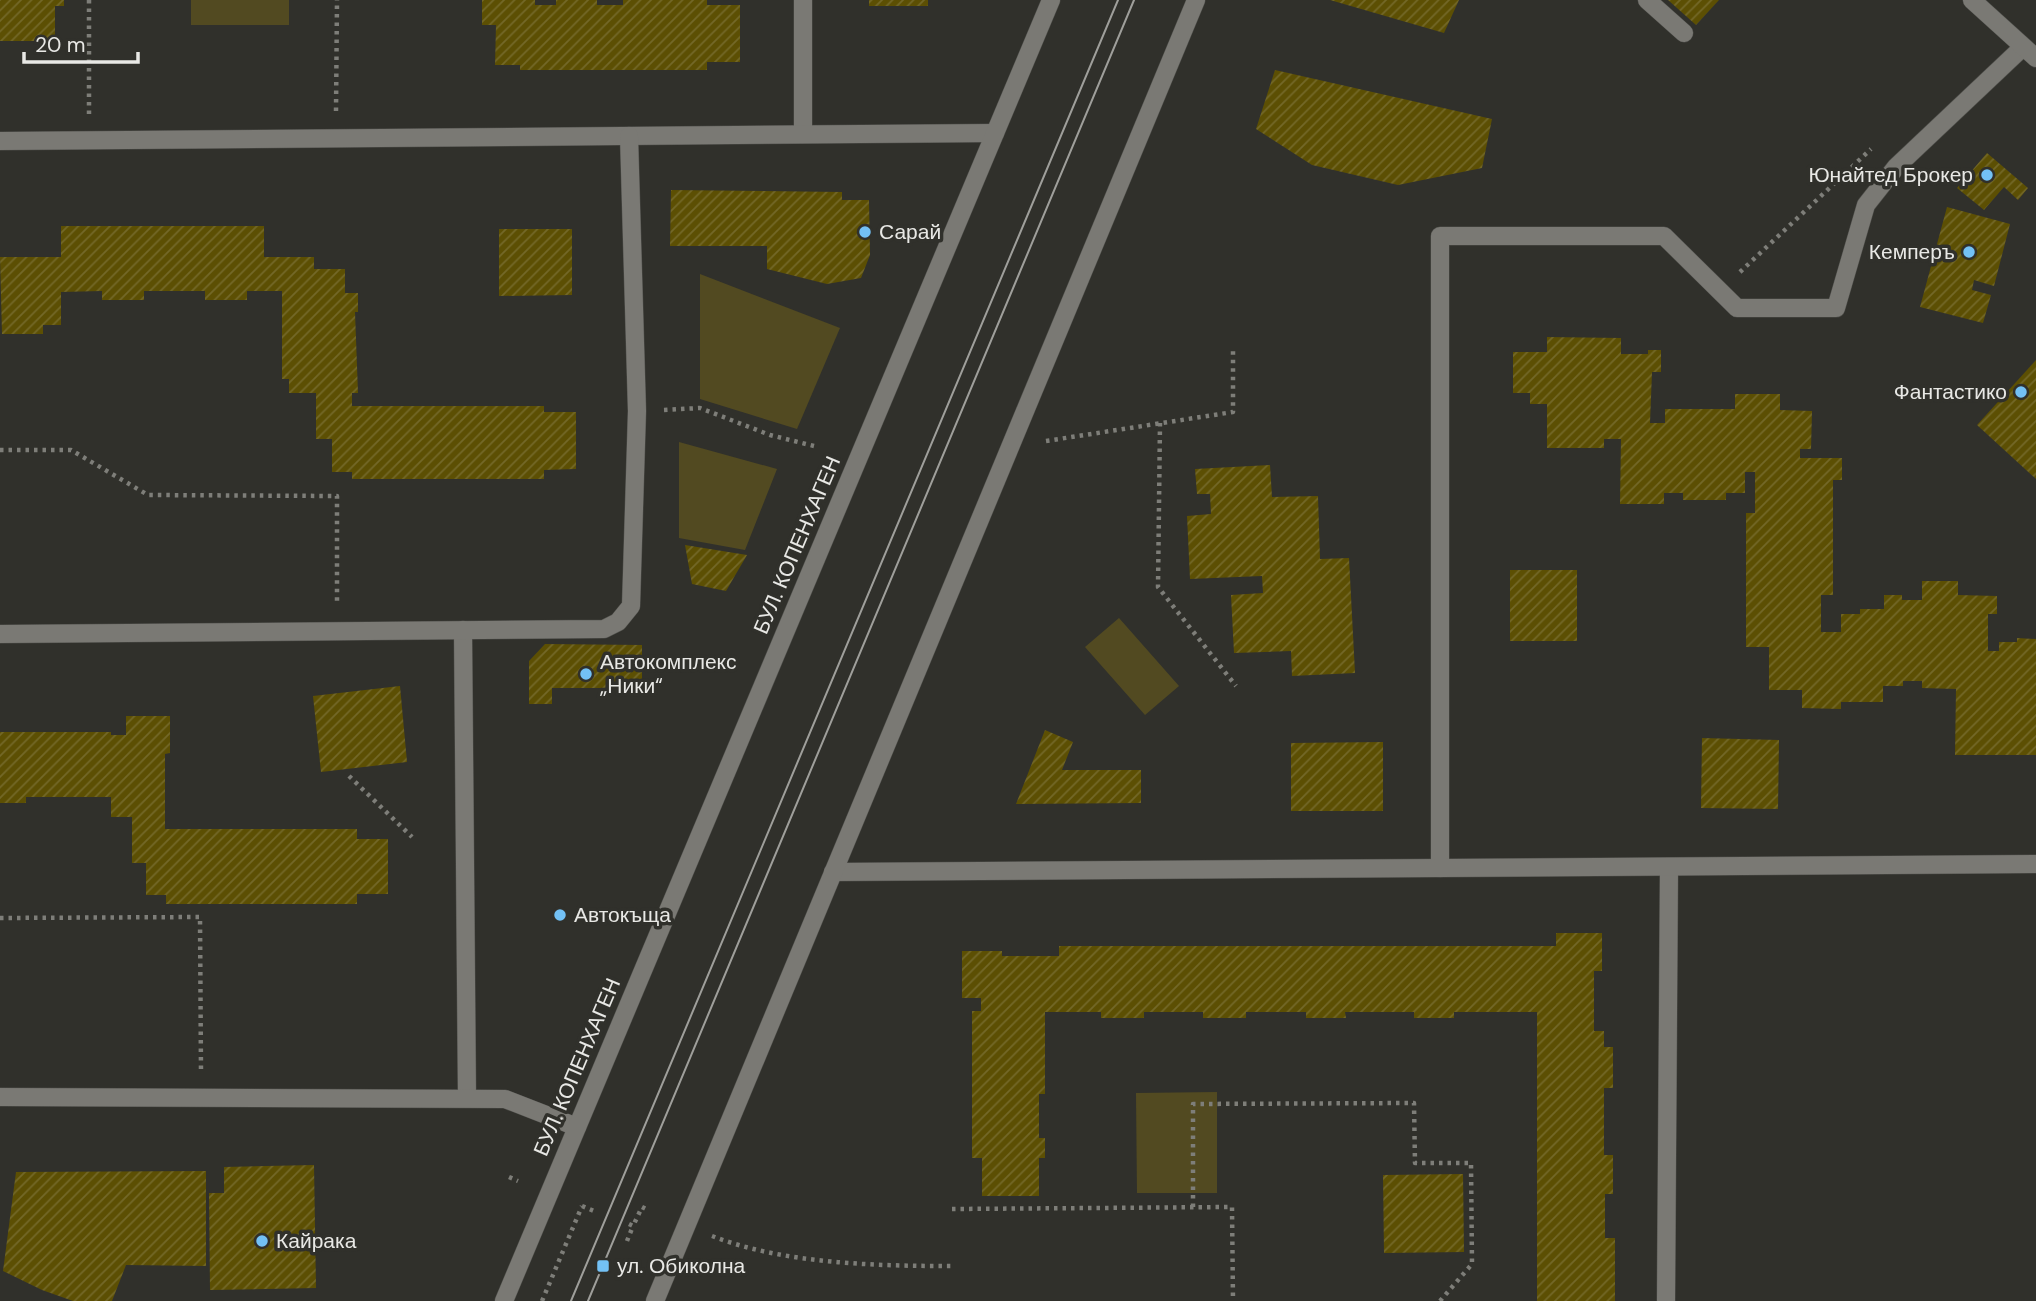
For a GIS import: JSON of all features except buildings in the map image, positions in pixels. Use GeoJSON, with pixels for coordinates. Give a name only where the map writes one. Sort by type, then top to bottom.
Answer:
{"type":"FeatureCollection","features":[{"type":"Feature","properties":{"kind":"street"},"geometry":{"type":"LineString","coordinates":[[803,0],[803,134]]}},
{"type":"Feature","properties":{"kind":"street","name":"БУЛ. КОПЕНХАГЕН"},"geometry":{"type":"LineString","coordinates":[[504,1301],[1051,0]]}},
{"type":"Feature","properties":{"kind":"street"},"geometry":{"type":"LineString","coordinates":[[655,1301],[1196,0]]}},
{"type":"Feature","properties":{"kind":"street"},"geometry":{"type":"LineString","coordinates":[[1647,0],[1684,33]]}},
{"type":"Feature","properties":{"kind":"street"},"geometry":{"type":"LineString","coordinates":[[1440,868],[1440,236],[1664,236],[1737,308],[1836,308],[1866,205],[1896,167],[2029,52],[1983,4]]}},
{"type":"Feature","properties":{"kind":"street"},"geometry":{"type":"LineString","coordinates":[[0,141],[995,133]]}},
{"type":"Feature","properties":{"kind":"street"},"geometry":{"type":"LineString","coordinates":[[0,634],[604,629],[618,622],[631,606],[637,411],[629,136]]}},
{"type":"Feature","properties":{"kind":"street"},"geometry":{"type":"LineString","coordinates":[[463,631],[467,1098]]}},
{"type":"Feature","properties":{"kind":"street"},"geometry":{"type":"LineString","coordinates":[[833,872],[2036,864]]}},
{"type":"Feature","properties":{"kind":"street"},"geometry":{"type":"LineString","coordinates":[[1666,1301],[1669,867]]}},
{"type":"Feature","properties":{"kind":"street"},"geometry":{"type":"LineString","coordinates":[[0,1097],[505,1099],[577,1127]]}},
{"type":"Feature","properties":{"kind":"path"},"geometry":{"type":"LineString","coordinates":[[89,0],[89,140]]}},
{"type":"Feature","properties":{"kind":"path"},"geometry":{"type":"LineString","coordinates":[[336,138],[337,0]]}},
{"type":"Feature","properties":{"kind":"path"},"geometry":{"type":"LineString","coordinates":[[1720,291],[1879,141]]}},
{"type":"Feature","properties":{"kind":"path"},"geometry":{"type":"LineString","coordinates":[[1046,441],[1233,412],[1233,348]]}},
{"type":"Feature","properties":{"kind":"path"},"geometry":{"type":"LineString","coordinates":[[637,411],[700,408],[770,435],[814,446]]}},
{"type":"Feature","properties":{"kind":"path"},"geometry":{"type":"LineString","coordinates":[[1160,423],[1158,587],[1236,686]]}},
{"type":"Feature","properties":{"kind":"path"},"geometry":{"type":"LineString","coordinates":[[0,450],[71,450],[148,495],[337,495],[337,632]]}},
{"type":"Feature","properties":{"kind":"path"},"geometry":{"type":"LineString","coordinates":[[349,775],[412,837]]}},
{"type":"Feature","properties":{"kind":"path"},"geometry":{"type":"LineString","coordinates":[[0,918],[200,917],[201,1097]]}},
{"type":"Feature","properties":{"kind":"path"},"geometry":{"type":"LineString","coordinates":[[1194,1208],[1193,1104],[1414,1103],[1415,1163],[1471,1163],[1472,1264],[1440,1301]]}},
{"type":"Feature","properties":{"kind":"path"},"geometry":{"type":"LineString","coordinates":[[509,1177],[518,1181]]}},
{"type":"Feature","properties":{"kind":"path"},"geometry":{"type":"LineString","coordinates":[[574,1203],[594,1211]]}},
{"type":"Feature","properties":{"kind":"path"},"geometry":{"type":"LineString","coordinates":[[542,1301],[582,1206]]}},
{"type":"Feature","properties":{"kind":"path"},"geometry":{"type":"LineString","coordinates":[[953,1209],[1232,1207],[1233,1301]]}},
{"type":"Feature","properties":{"kind":"path"},"geometry":{"type":"LineString","coordinates":[[627,1241],[631,1225],[642,1208],[648,1210]]}},
{"type":"Feature","properties":{"kind":"path"},"geometry":{"type":"LineString","coordinates":[[711,1236],[762,1251],[891,1266],[953,1266]]}},
{"type":"Feature","properties":{"kind":"shaded area"},"geometry":{"type":"Polygon","coordinates":[[[191,0],[289,0],[289,25],[191,25],[191,0]]]}},
{"type":"Feature","properties":{"kind":"shaded area"},"geometry":{"type":"Polygon","coordinates":[[[700,274],[840,328],[797,429],[700,399],[700,274]]]}},
{"type":"Feature","properties":{"kind":"shaded area"},"geometry":{"type":"Polygon","coordinates":[[[679,442],[777,469],[745,550],[679,538],[679,442]]]}},
{"type":"Feature","properties":{"kind":"shaded area"},"geometry":{"type":"Polygon","coordinates":[[[1119,618],[1179,686],[1145,715],[1085,647],[1119,618]]]}},
{"type":"Feature","properties":{"kind":"shaded area"},"geometry":{"type":"Polygon","coordinates":[[[1217,1092],[1217,1193],[1137,1193],[1136,1093],[1217,1092]]]}},
{"type":"Feature","properties":{"kind":"tram line"},"geometry":{"type":"LineString","coordinates":[[571,1301],[1118,0]]}},
{"type":"Feature","properties":{"kind":"tram line"},"geometry":{"type":"LineString","coordinates":[[588,1301],[1134,0]]}},
{"type":"Feature","properties":{"kind":"place","name":"Юнайтед Брокер"},"geometry":{"type":"Point","coordinates":[1987,175]}},
{"type":"Feature","properties":{"kind":"place","name":"Сарай"},"geometry":{"type":"Point","coordinates":[865,232]}},
{"type":"Feature","properties":{"kind":"place","name":"Кемперъ"},"geometry":{"type":"Point","coordinates":[1969,252]}},
{"type":"Feature","properties":{"kind":"place","name":"Фантастико"},"geometry":{"type":"Point","coordinates":[2021,392]}},
{"type":"Feature","properties":{"kind":"place","name":"Автокомплекс „Ники“"},"geometry":{"type":"Point","coordinates":[586,674]}},
{"type":"Feature","properties":{"kind":"place","name":"Автокъща"},"geometry":{"type":"Point","coordinates":[560,915]}},
{"type":"Feature","properties":{"kind":"place","name":"Кайрака"},"geometry":{"type":"Point","coordinates":[262,1241]}},
{"type":"Feature","properties":{"kind":"place","name":"ул. Обиколна"},"geometry":{"type":"Point","coordinates":[603,1266]}}]}
